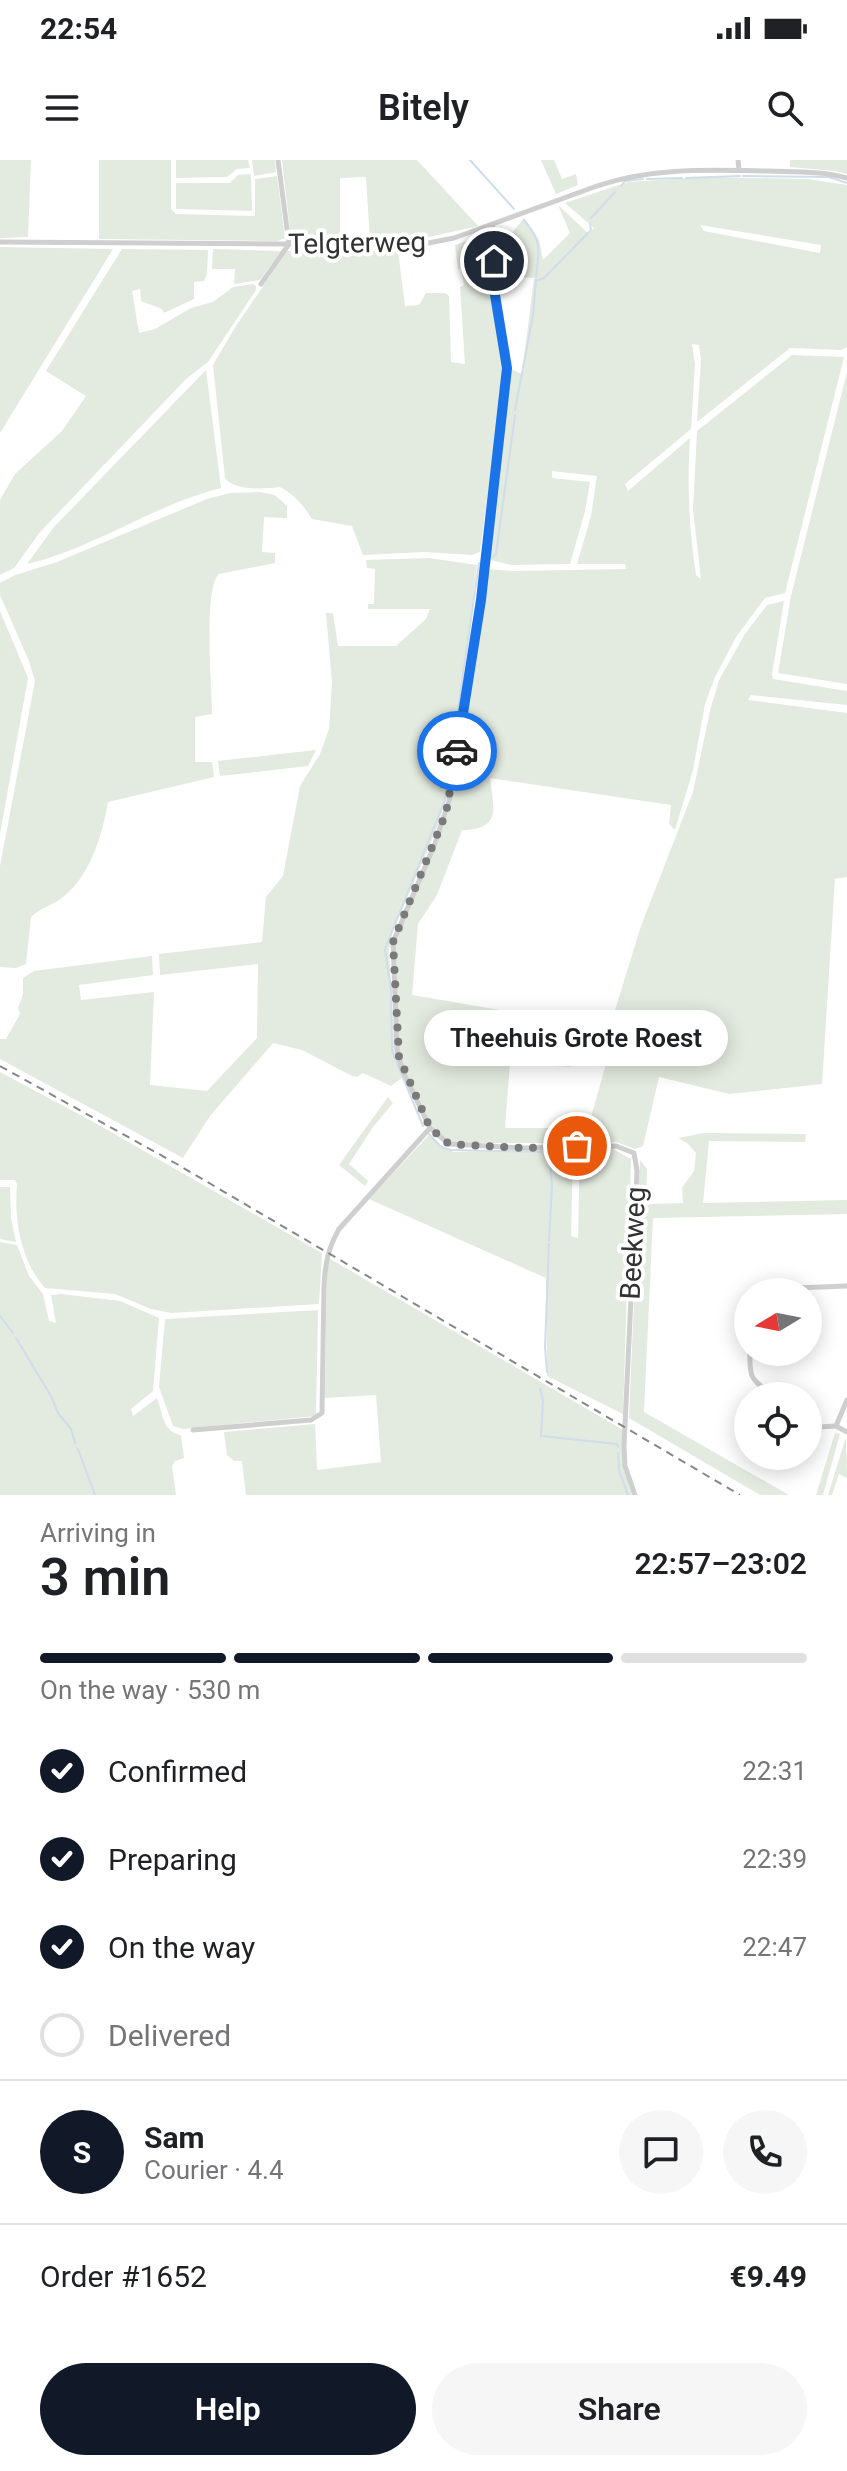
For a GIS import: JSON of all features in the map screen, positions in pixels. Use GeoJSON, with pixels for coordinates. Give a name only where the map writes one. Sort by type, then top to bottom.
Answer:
{"type":"FeatureCollection","features":[{"type":"Feature","properties":{"kind":"street"},"geometry":{"type":"LineString","coordinates":[[261,284],[289,244],[278,160]]}},
{"type":"Feature","properties":{"kind":"street"},"geometry":{"type":"LineString","coordinates":[[738,160],[739,170]]}},
{"type":"Feature","properties":{"kind":"street","name":"Telgterweg"},"geometry":{"type":"LineString","coordinates":[[0,242],[418,245],[454,238],[620,178],[710,170],[790,172],[847,178]]}},
{"type":"Feature","properties":{"kind":"street"},"geometry":{"type":"LineString","coordinates":[[193,1430],[311,1420],[322,1413],[325,1266],[332,1241],[339,1229],[430,1128],[402,1069],[397,1049],[391,951],[394,935],[434,846],[449,801],[481,600],[507,368],[494,289],[495,233],[492,225]]}},
{"type":"Feature","properties":{"kind":"street","name":"Beekweg"},"geometry":{"type":"LineString","coordinates":[[430,1128],[441,1139],[458,1146],[616,1146],[634,1153],[637,1171],[624,1446],[625,1466],[635,1495]]}},
{"type":"Feature","properties":{"kind":"street"},"geometry":{"type":"LineString","coordinates":[[822,1287],[847,1286]]}},
{"type":"Feature","properties":{"kind":"street"},"geometry":{"type":"LineString","coordinates":[[836,1426],[847,1400]]}},
{"type":"Feature","properties":{"kind":"street"},"geometry":{"type":"LineString","coordinates":[[822,1427],[836,1426],[847,1432]]}},
{"type":"Feature","properties":{"kind":"shaded area"},"geometry":{"type":"Polygon","coordinates":[[[0,160],[31,160],[28,237],[0,238],[0,160]]]}},
{"type":"Feature","properties":{"kind":"shaded area"},"geometry":{"type":"Polygon","coordinates":[[[99,160],[171,160],[171,209],[176,214],[255,216],[255,179],[277,176],[285,238],[278,241],[99,239],[99,160]]]}},
{"type":"Feature","properties":{"kind":"shaded area"},"geometry":{"type":"Polygon","coordinates":[[[176,160],[248,160],[250,168],[237,169],[227,177],[176,178],[176,160]]]}},
{"type":"Feature","properties":{"kind":"shaded area"},"geometry":{"type":"Polygon","coordinates":[[[252,160],[275,160],[276,172],[254,176],[252,160]]]}},
{"type":"Feature","properties":{"kind":"shaded area"},"geometry":{"type":"Polygon","coordinates":[[[282,160],[417,160],[478,226],[411,241],[370,241],[366,177],[340,178],[340,240],[291,239],[282,160]]]}},
{"type":"Feature","properties":{"kind":"shaded area"},"geometry":{"type":"Polygon","coordinates":[[[541,160],[554,160],[562,179],[576,174],[578,185],[556,194],[541,160]]]}},
{"type":"Feature","properties":{"kind":"shaded area"},"geometry":{"type":"Polygon","coordinates":[[[790,160],[847,160],[847,174],[790,167],[790,160]]]}},
{"type":"Feature","properties":{"kind":"shaded area"},"geometry":{"type":"Polygon","coordinates":[[[251,174],[252,211],[176,209],[176,183],[230,183],[238,175],[251,174]]]}},
{"type":"Feature","properties":{"kind":"shaded area"},"geometry":{"type":"Polygon","coordinates":[[[704,177],[808,179],[847,185],[847,347],[842,350],[790,348],[697,422],[701,360],[699,345],[692,344],[695,364],[691,429],[625,484],[628,491],[690,438],[690,524],[696,575],[701,579],[693,510],[697,431],[792,355],[844,357],[785,593],[765,598],[736,637],[715,677],[705,704],[693,770],[675,830],[669,824],[671,805],[490,778],[493,807],[490,821],[475,829],[462,830],[437,895],[418,924],[412,995],[500,1010],[500,1020],[587,1033],[593,1038],[593,1044],[501,1030],[499,1052],[546,1054],[546,1059],[555,1060],[557,1055],[574,1058],[571,1067],[510,1063],[505,1128],[548,1128],[549,1143],[453,1143],[429,1122],[398,1049],[393,951],[396,935],[450,807],[462,746],[485,569],[626,569],[625,564],[577,564],[591,516],[597,476],[552,471],[552,478],[590,482],[570,564],[511,565],[487,559],[509,368],[522,374],[534,278],[510,276],[508,285],[496,285],[497,235],[512,233],[524,218],[539,240],[543,260],[570,233],[558,205],[589,234],[594,228],[565,203],[628,182],[704,177]],[[700,225],[704,231],[820,253],[821,245],[700,225]]]}},
{"type":"Feature","properties":{"kind":"shaded area"},"geometry":{"type":"Polygon","coordinates":[[[492,235],[492,295],[504,371],[480,552],[472,555],[425,552],[363,555],[352,526],[312,519],[290,493],[280,487],[242,487],[225,478],[213,365],[287,251],[398,251],[405,306],[419,305],[426,293],[445,293],[449,296],[451,362],[465,364],[460,287],[464,285],[455,245],[492,235]]]}},
{"type":"Feature","properties":{"kind":"shaded area"},"geometry":{"type":"Polygon","coordinates":[[[0,247],[113,249],[0,433],[0,247]]]}},
{"type":"Feature","properties":{"kind":"shaded area"},"geometry":{"type":"Polygon","coordinates":[[[122,249],[208,250],[207,274],[204,281],[194,282],[194,299],[164,313],[162,309],[141,301],[140,289],[132,291],[139,333],[155,329],[191,308],[213,302],[233,287],[253,284],[256,290],[208,362],[186,379],[40,532],[14,568],[0,575],[0,500],[15,474],[62,431],[86,396],[46,371],[122,249]]]}},
{"type":"Feature","properties":{"kind":"shaded area"},"geometry":{"type":"Polygon","coordinates":[[[213,249],[281,251],[260,280],[234,284],[235,269],[212,269],[213,249]]]}},
{"type":"Feature","properties":{"kind":"shaded area"},"geometry":{"type":"Polygon","coordinates":[[[206,370],[221,488],[196,495],[76,548],[27,564],[54,527],[206,370]]]}},
{"type":"Feature","properties":{"kind":"shaded area"},"geometry":{"type":"Polygon","coordinates":[[[847,372],[847,684],[778,673],[791,596],[847,372]]]}},
{"type":"Feature","properties":{"kind":"shaded area"},"geometry":{"type":"Polygon","coordinates":[[[230,493],[275,495],[287,506],[287,518],[264,517],[262,552],[275,553],[275,563],[219,574],[211,598],[212,714],[195,717],[195,762],[212,762],[214,777],[108,802],[99,841],[81,878],[63,897],[31,917],[26,964],[16,968],[0,967],[0,866],[35,681],[0,595],[0,583],[207,499],[230,493]]]}},
{"type":"Feature","properties":{"kind":"shaded area"},"geometry":{"type":"Polygon","coordinates":[[[429,558],[477,565],[449,789],[437,828],[392,933],[389,951],[394,1038],[403,1077],[391,1086],[363,1073],[352,1076],[302,1050],[273,1043],[210,1116],[183,1158],[0,1059],[0,1039],[6,1039],[20,1014],[18,1008],[23,994],[23,978],[34,971],[152,956],[153,975],[79,985],[81,1000],[154,992],[150,1085],[207,1091],[257,1038],[258,964],[160,975],[159,954],[262,942],[266,897],[283,876],[300,786],[320,754],[329,729],[332,682],[326,613],[333,613],[338,646],[396,646],[426,619],[430,609],[368,609],[368,604],[374,604],[375,569],[367,568],[366,560],[429,558]]]}},
{"type":"Feature","properties":{"kind":"shaded area"},"geometry":{"type":"Polygon","coordinates":[[[784,601],[773,679],[847,691],[847,705],[751,695],[748,700],[847,713],[847,877],[835,879],[822,1084],[729,1094],[659,1077],[643,1146],[635,1149],[616,1142],[584,1142],[611,1046],[607,1036],[641,926],[693,792],[719,680],[745,634],[767,605],[784,601]]]}},
{"type":"Feature","properties":{"kind":"shaded area"},"geometry":{"type":"Polygon","coordinates":[[[0,611],[28,678],[0,834],[0,611]]]}},
{"type":"Feature","properties":{"kind":"shaded area"},"geometry":{"type":"Polygon","coordinates":[[[316,750],[308,766],[220,776],[218,761],[316,750]]]}},
{"type":"Feature","properties":{"kind":"shaded area"},"geometry":{"type":"Polygon","coordinates":[[[0,1072],[322,1253],[319,1304],[171,1313],[151,1309],[115,1294],[45,1288],[36,1277],[20,1239],[17,1184],[15,1180],[0,1180],[0,1072]]]}},
{"type":"Feature","properties":{"kind":"shaded area"},"geometry":{"type":"Polygon","coordinates":[[[388,1097],[393,1103],[349,1164],[368,1181],[365,1186],[339,1165],[388,1097]]]}},
{"type":"Feature","properties":{"kind":"shaded area"},"geometry":{"type":"Polygon","coordinates":[[[704,1133],[806,1134],[805,1142],[709,1141],[703,1203],[847,1200],[847,1214],[653,1218],[644,1412],[734,1464],[734,1470],[745,1470],[789,1495],[760,1495],[629,1418],[640,1160],[647,1169],[646,1204],[683,1203],[682,1188],[694,1171],[696,1153],[678,1138],[704,1133]]]}},
{"type":"Feature","properties":{"kind":"shaded area"},"geometry":{"type":"Polygon","coordinates":[[[429,1135],[454,1152],[573,1149],[571,1236],[578,1238],[580,1149],[613,1149],[631,1159],[623,1414],[547,1376],[546,1278],[369,1199],[429,1135]]]}},
{"type":"Feature","properties":{"kind":"shaded area"},"geometry":{"type":"Polygon","coordinates":[[[0,1187],[10,1187],[16,1242],[0,1239],[0,1187]]]}},
{"type":"Feature","properties":{"kind":"shaded area"},"geometry":{"type":"Polygon","coordinates":[[[0,1242],[17,1245],[29,1276],[43,1294],[49,1321],[56,1323],[51,1295],[61,1294],[120,1301],[159,1318],[153,1391],[131,1409],[133,1416],[157,1398],[167,1426],[181,1435],[184,1458],[175,1461],[172,1466],[176,1495],[0,1495],[0,1242]]]}},
{"type":"Feature","properties":{"kind":"shaded area"},"geometry":{"type":"Polygon","coordinates":[[[327,1257],[623,1430],[624,1468],[632,1495],[246,1495],[242,1461],[234,1461],[227,1455],[224,1432],[315,1424],[317,1470],[381,1462],[376,1395],[325,1398],[327,1257]]]}},
{"type":"Feature","properties":{"kind":"shaded area"},"geometry":{"type":"Polygon","coordinates":[[[318,1310],[316,1416],[183,1429],[173,1426],[159,1387],[165,1319],[318,1310]]]}},
{"type":"Feature","properties":{"kind":"shaded area"},"geometry":{"type":"Polygon","coordinates":[[[835,1433],[840,1434],[823,1495],[816,1495],[835,1433]]]}},
{"type":"Feature","properties":{"kind":"shaded area"},"geometry":{"type":"Polygon","coordinates":[[[846,1437],[847,1478],[839,1474],[832,1495],[828,1495],[846,1437]]]}},
{"type":"Feature","properties":{"kind":"waterway"},"geometry":{"type":"LineString","coordinates":[[470,160],[514,209]]}},
{"type":"Feature","properties":{"kind":"waterway"},"geometry":{"type":"LineString","coordinates":[[686,178],[740,176]]}},
{"type":"Feature","properties":{"kind":"waterway"},"geometry":{"type":"LineString","coordinates":[[743,176],[829,177],[847,183]]}},
{"type":"Feature","properties":{"kind":"waterway"},"geometry":{"type":"LineString","coordinates":[[647,179],[682,178]]}},
{"type":"Feature","properties":{"kind":"waterway"},"geometry":{"type":"LineString","coordinates":[[621,186],[625,181],[643,179]]}},
{"type":"Feature","properties":{"kind":"waterway"},"geometry":{"type":"LineString","coordinates":[[591,218],[615,192]]}},
{"type":"Feature","properties":{"kind":"waterway"},"geometry":{"type":"LineString","coordinates":[[524,220],[538,247],[536,277]]}},
{"type":"Feature","properties":{"kind":"waterway"},"geometry":{"type":"LineString","coordinates":[[536,281],[544,278],[591,230],[590,224]]}},
{"type":"Feature","properties":{"kind":"waterway"},"geometry":{"type":"LineString","coordinates":[[515,410],[533,315],[536,280]]}},
{"type":"Feature","properties":{"kind":"waterway"},"geometry":{"type":"LineString","coordinates":[[493,557],[496,554],[515,415]]}},
{"type":"Feature","properties":{"kind":"waterway"},"geometry":{"type":"LineString","coordinates":[[423,1126],[392,1051],[391,989],[385,949],[445,800],[479,563]]}},
{"type":"Feature","properties":{"kind":"waterway"},"geometry":{"type":"LineString","coordinates":[[429,1134],[441,1147],[451,1150],[549,1152],[552,1185],[549,1241]]}},
{"type":"Feature","properties":{"kind":"waterway"},"geometry":{"type":"LineString","coordinates":[[547,1372],[549,1244]]}},
{"type":"Feature","properties":{"kind":"waterway"},"geometry":{"type":"LineString","coordinates":[[0,1316],[13,1333]]}},
{"type":"Feature","properties":{"kind":"waterway"},"geometry":{"type":"LineString","coordinates":[[16,1338],[58,1413],[71,1429],[75,1443]]}},
{"type":"Feature","properties":{"kind":"waterway"},"geometry":{"type":"LineString","coordinates":[[540,1389],[543,1400],[541,1436],[617,1444],[618,1447]]}},
{"type":"Feature","properties":{"kind":"waterway"},"geometry":{"type":"LineString","coordinates":[[78,1449],[95,1495]]}},
{"type":"Feature","properties":{"kind":"waterway"},"geometry":{"type":"LineString","coordinates":[[618,1453],[619,1470],[628,1495]]}},
{"type":"Feature","properties":{"kind":"railway"},"geometry":{"type":"LineString","coordinates":[[0,1066],[175,1163],[740,1495]]}},
{"type":"Feature","properties":{"kind":"way so far"},"geometry":{"type":"LineString","coordinates":[[457,751],[446,813],[394,935],[391,951],[397,1049],[402,1069],[430,1128],[449,1144],[523,1148],[577,1146]]}},
{"type":"Feature","properties":{"kind":"place","name":"Theehuis Grote Roest"},"geometry":{"type":"Point","coordinates":[577,1146]}},
{"type":"Feature","properties":{"kind":"route"},"geometry":{"type":"LineString","coordinates":[[457,751],[481,600],[507,368],[494,289],[494,261]]}}]}
